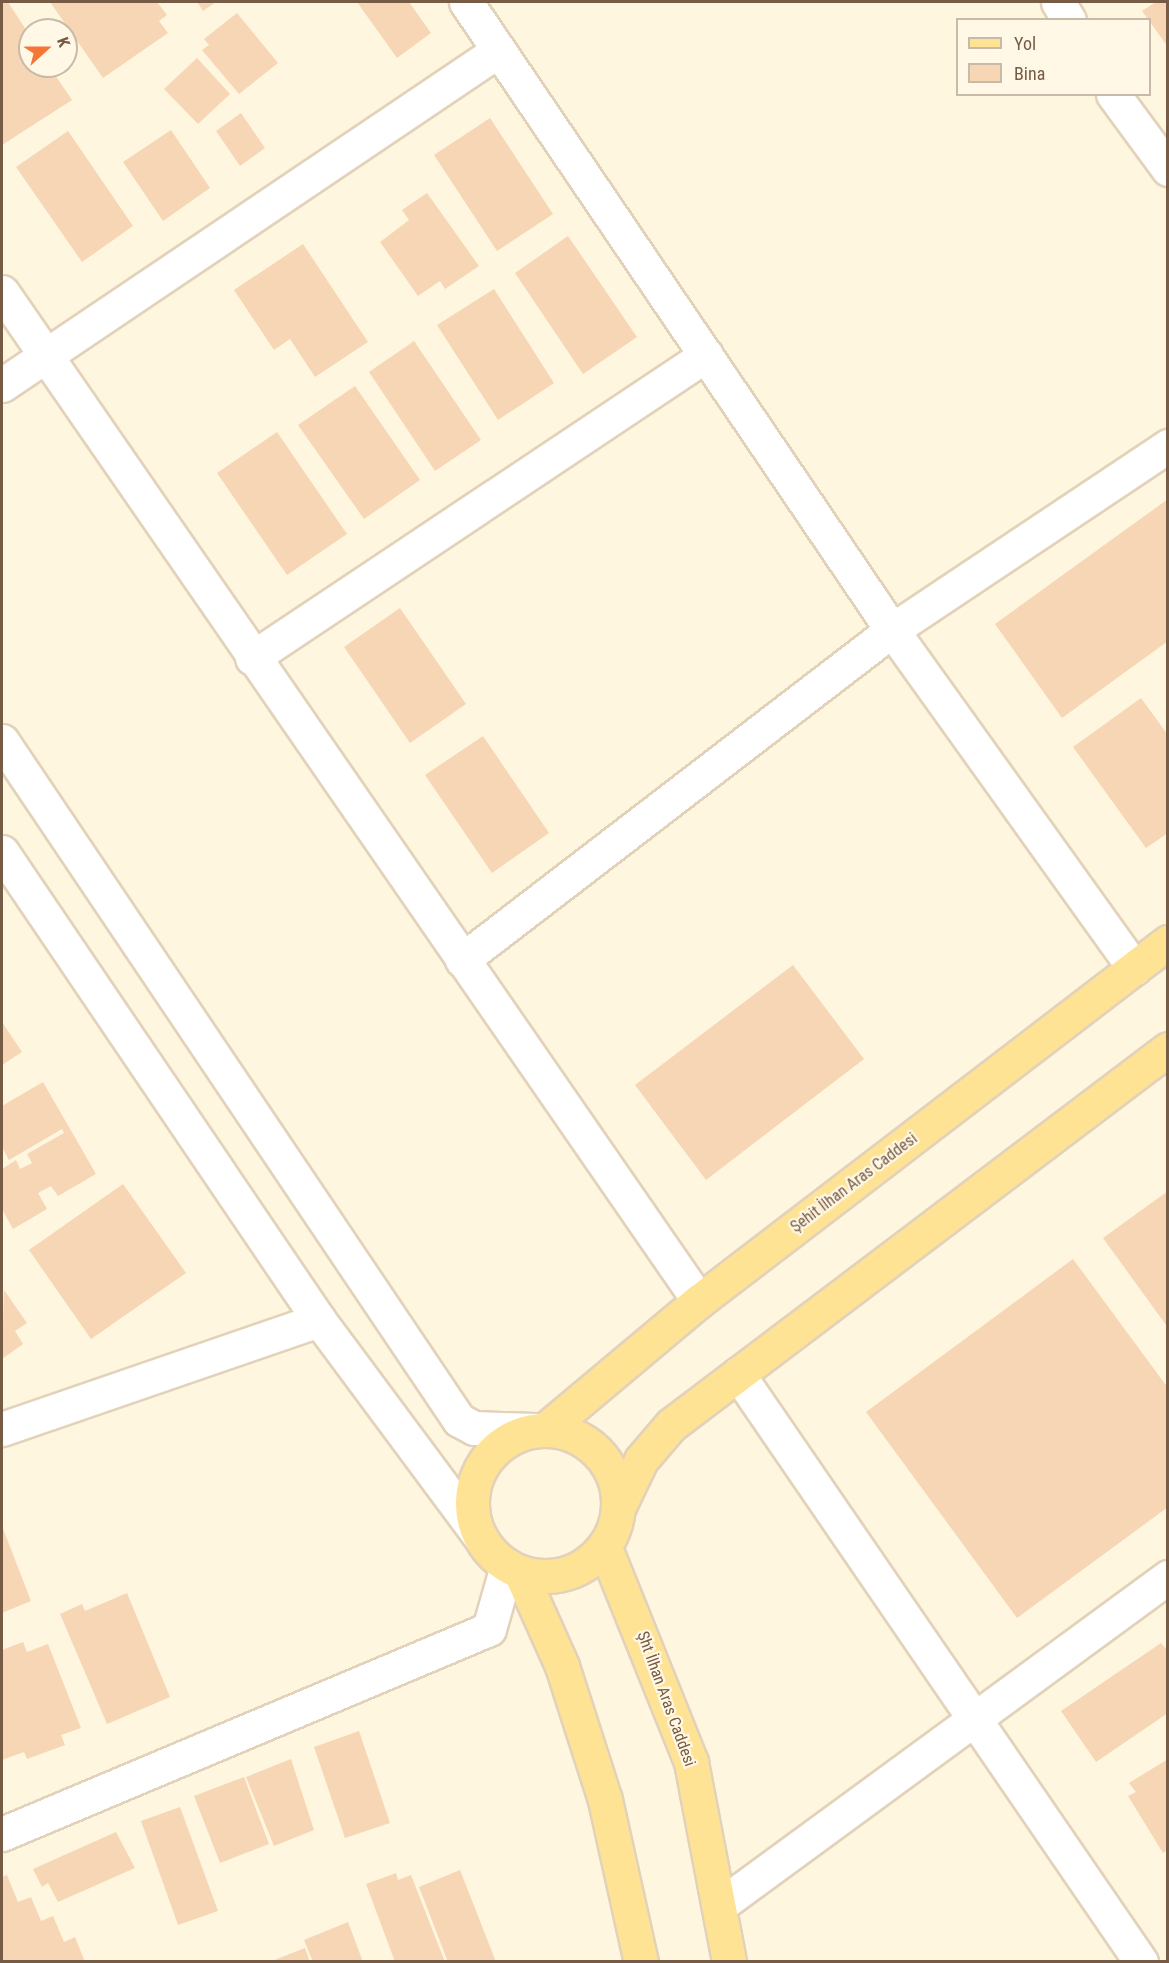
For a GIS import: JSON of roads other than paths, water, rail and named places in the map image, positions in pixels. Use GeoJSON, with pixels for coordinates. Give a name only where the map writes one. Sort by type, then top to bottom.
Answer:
{"type":"FeatureCollection","features":[{"type":"Feature","properties":{"kind":"main road","name":"Şehit İlhan Aras Caddesi"},"geometry":{"type":"LineString","coordinates":[[540,1430],[699,1301],[1167,942]]}},
{"type":"Feature","properties":{"kind":"main road"},"geometry":{"type":"LineString","coordinates":[[514,1569],[557,1576],[592,1561],[605,1548],[619,1506],[641,1460],[671,1425],[1167,1049]]}},
{"type":"Feature","properties":{"kind":"main road"},"geometry":{"type":"LineString","coordinates":[[619,1506],[617,1485],[594,1449],[576,1436],[540,1430],[498,1446],[485,1461],[472,1499],[480,1537],[514,1569],[562,1666],[605,1800],[641,1962]]}},
{"type":"Feature","properties":{"kind":"main road","name":"Şht İlhan Aras Caddesi"},"geometry":{"type":"LineString","coordinates":[[605,1548],[691,1762],[729,1962]]}},
{"type":"Feature","properties":{"kind":"street"},"geometry":{"type":"LineString","coordinates":[[466,2],[892,630],[1134,968]]}},
{"type":"Feature","properties":{"kind":"street"},"geometry":{"type":"LineString","coordinates":[[1058,2],[1068,18]]}},
{"type":"Feature","properties":{"kind":"street"},"geometry":{"type":"LineString","coordinates":[[2,385],[499,50]]}},
{"type":"Feature","properties":{"kind":"street"},"geometry":{"type":"LineString","coordinates":[[1114,96],[1167,169]]}},
{"type":"Feature","properties":{"kind":"street"},"geometry":{"type":"LineString","coordinates":[[2,292],[252,658],[699,1301]]}},
{"type":"Feature","properties":{"kind":"street"},"geometry":{"type":"LineString","coordinates":[[252,658],[706,355]]}},
{"type":"Feature","properties":{"kind":"street"},"geometry":{"type":"LineString","coordinates":[[462,960],[892,630],[1167,446]]}},
{"type":"Feature","properties":{"kind":"street"},"geometry":{"type":"LineString","coordinates":[[2,741],[459,1420],[474,1428],[540,1430]]}},
{"type":"Feature","properties":{"kind":"street"},"geometry":{"type":"LineString","coordinates":[[2,852],[320,1320],[480,1537]]}},
{"type":"Feature","properties":{"kind":"street"},"geometry":{"type":"LineString","coordinates":[[2,1429],[320,1320]]}},
{"type":"Feature","properties":{"kind":"street"},"geometry":{"type":"LineString","coordinates":[[738,1374],[1141,1962]]}},
{"type":"Feature","properties":{"kind":"street"},"geometry":{"type":"LineString","coordinates":[[2,1834],[489,1629],[514,1569]]}},
{"type":"Feature","properties":{"kind":"street"},"geometry":{"type":"LineString","coordinates":[[719,1906],[1167,1577]]}}]}
